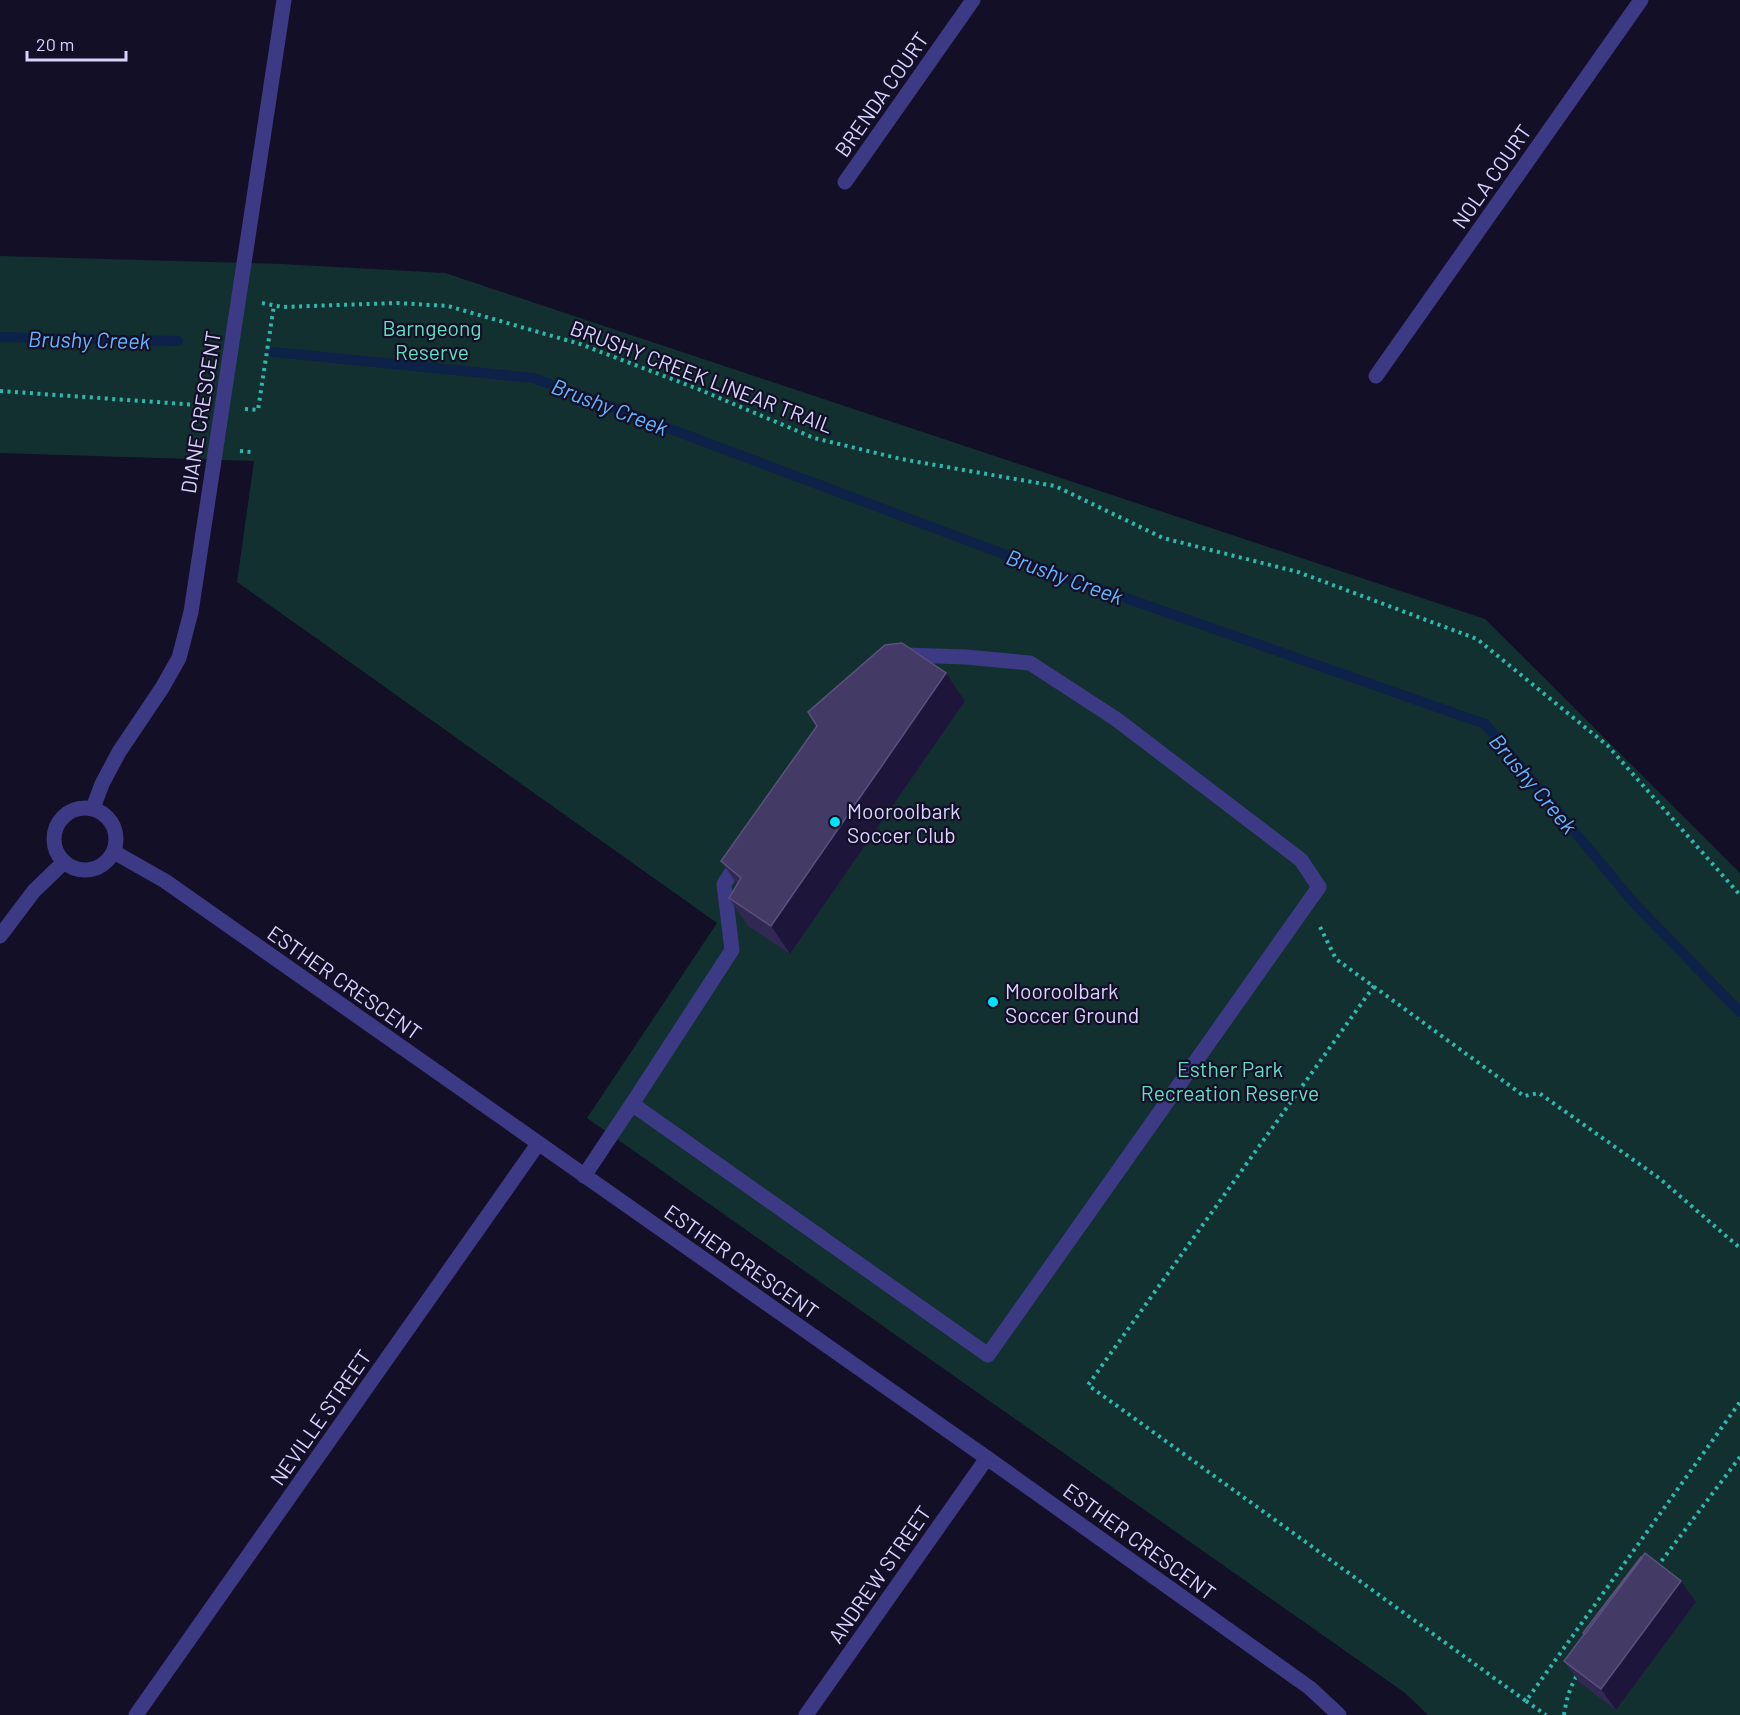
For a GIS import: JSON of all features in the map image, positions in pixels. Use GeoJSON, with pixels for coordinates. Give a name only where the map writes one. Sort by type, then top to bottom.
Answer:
{"type":"FeatureCollection","features":[{"type":"Feature","properties":{"kind":"street","name":"DIANE CRESCENT"},"geometry":{"type":"LineString","coordinates":[[93,808],[102,784],[119,752],[162,688],[179,658],[191,612],[284,0]]}},
{"type":"Feature","properties":{"kind":"street","name":"BRENDA COURT"},"geometry":{"type":"LineString","coordinates":[[845,182],[973,0]]}},
{"type":"Feature","properties":{"kind":"street","name":"NOLA COURT"},"geometry":{"type":"LineString","coordinates":[[1376,376],[1641,0]]}},
{"type":"Feature","properties":{"kind":"street"},"geometry":{"type":"LineString","coordinates":[[632,1104],[988,1355],[1319,887],[1300,860],[1116,719],[1030,663],[966,657],[906,655],[889,670]]}},
{"type":"Feature","properties":{"kind":"street"},"geometry":{"type":"LineString","coordinates":[[93,808],[106,814],[113,823],[117,842],[114,852],[103,865],[95,869],[79,870],[64,862],[57,853],[54,843],[55,831],[59,821],[66,814],[76,809],[93,808]]}},
{"type":"Feature","properties":{"kind":"street"},"geometry":{"type":"LineString","coordinates":[[584,1176],[732,950],[724,884],[748,844]]}},
{"type":"Feature","properties":{"kind":"street","name":"ESTHER CRESCENT"},"geometry":{"type":"LineString","coordinates":[[114,852],[165,881],[987,1458],[1310,1688],[1339,1715]]}},
{"type":"Feature","properties":{"kind":"street"},"geometry":{"type":"LineString","coordinates":[[0,936],[34,891],[64,862]]}},
{"type":"Feature","properties":{"kind":"street","name":"NEVILLE STREET"},"geometry":{"type":"LineString","coordinates":[[136,1715],[538,1144]]}},
{"type":"Feature","properties":{"kind":"street","name":"ANDREW STREET"},"geometry":{"type":"LineString","coordinates":[[806,1715],[987,1458]]}},
{"type":"Feature","properties":{"kind":"path","name":"BRUSHY CREEK LINEAR TRAIL"},"geometry":{"type":"LineString","coordinates":[[258,410],[274,305],[282,307],[397,303],[448,306],[580,344],[698,389],[814,438],[901,459],[1055,486],[1163,538],[1298,572],[1477,639],[1608,746],[1740,895]]}},
{"type":"Feature","properties":{"kind":"path"},"geometry":{"type":"LineString","coordinates":[[0,391],[221,407]]}},
{"type":"Feature","properties":{"kind":"path"},"geometry":{"type":"LineString","coordinates":[[1308,902],[1336,959],[1524,1096],[1539,1093],[1659,1178],[1740,1248]]}},
{"type":"Feature","properties":{"kind":"path"},"geometry":{"type":"LineString","coordinates":[[1374,986],[1088,1384],[1546,1715]]}},
{"type":"Feature","properties":{"kind":"path"},"geometry":{"type":"LineString","coordinates":[[1526,1701],[1740,1402]]}},
{"type":"Feature","properties":{"kind":"path"},"geometry":{"type":"LineString","coordinates":[[1654,1571],[1740,1457]]}},
{"type":"Feature","properties":{"kind":"path"},"geometry":{"type":"LineString","coordinates":[[1564,1715],[1566,1700],[1581,1670]]}},
{"type":"Feature","properties":{"kind":"green space","name":"Esther Park Recreation Reserve"},"geometry":{"type":"Polygon","coordinates":[[[0,256],[282,264],[445,273],[1485,619],[1740,873],[1740,1715],[1428,1715],[1405,1693],[587,1118],[717,923],[237,582],[254,461],[0,453],[0,256]]]}},
{"type":"Feature","properties":{"kind":"building"},"geometry":{"type":"Polygon","coordinates":[[[902,643],[946,673],[771,926],[729,898],[741,878],[721,861],[817,726],[808,712],[885,645],[902,643]]]}},
{"type":"Feature","properties":{"kind":"building"},"geometry":{"type":"Polygon","coordinates":[[[1645,1553],[1681,1581],[1601,1689],[1564,1661],[1645,1553]]]}},
{"type":"Feature","properties":{"kind":"building"},"geometry":{"type":"Polygon","coordinates":[[[1641,1557],[1585,1634],[1583,1633],[1641,1557]]]}},
{"type":"Feature","properties":{"kind":"waterway","name":"Brushy Creek"},"geometry":{"type":"LineString","coordinates":[[0,337],[178,341]]}},
{"type":"Feature","properties":{"kind":"waterway","name":"Brushy Creek"},"geometry":{"type":"LineString","coordinates":[[273,352],[534,378],[1049,571],[1485,724],[1633,902],[1740,1012]]}},
{"type":"Feature","properties":{"kind":"place","name":"Mooroolbark Soccer Club"},"geometry":{"type":"Point","coordinates":[835,822]}},
{"type":"Feature","properties":{"kind":"place","name":"Mooroolbark Soccer Ground"},"geometry":{"type":"Point","coordinates":[993,1002]}},
{"type":"Feature","properties":{"kind":"park label","name":"Barngeong Reserve"},"geometry":{"type":"Point","coordinates":[432,339]}}]}
